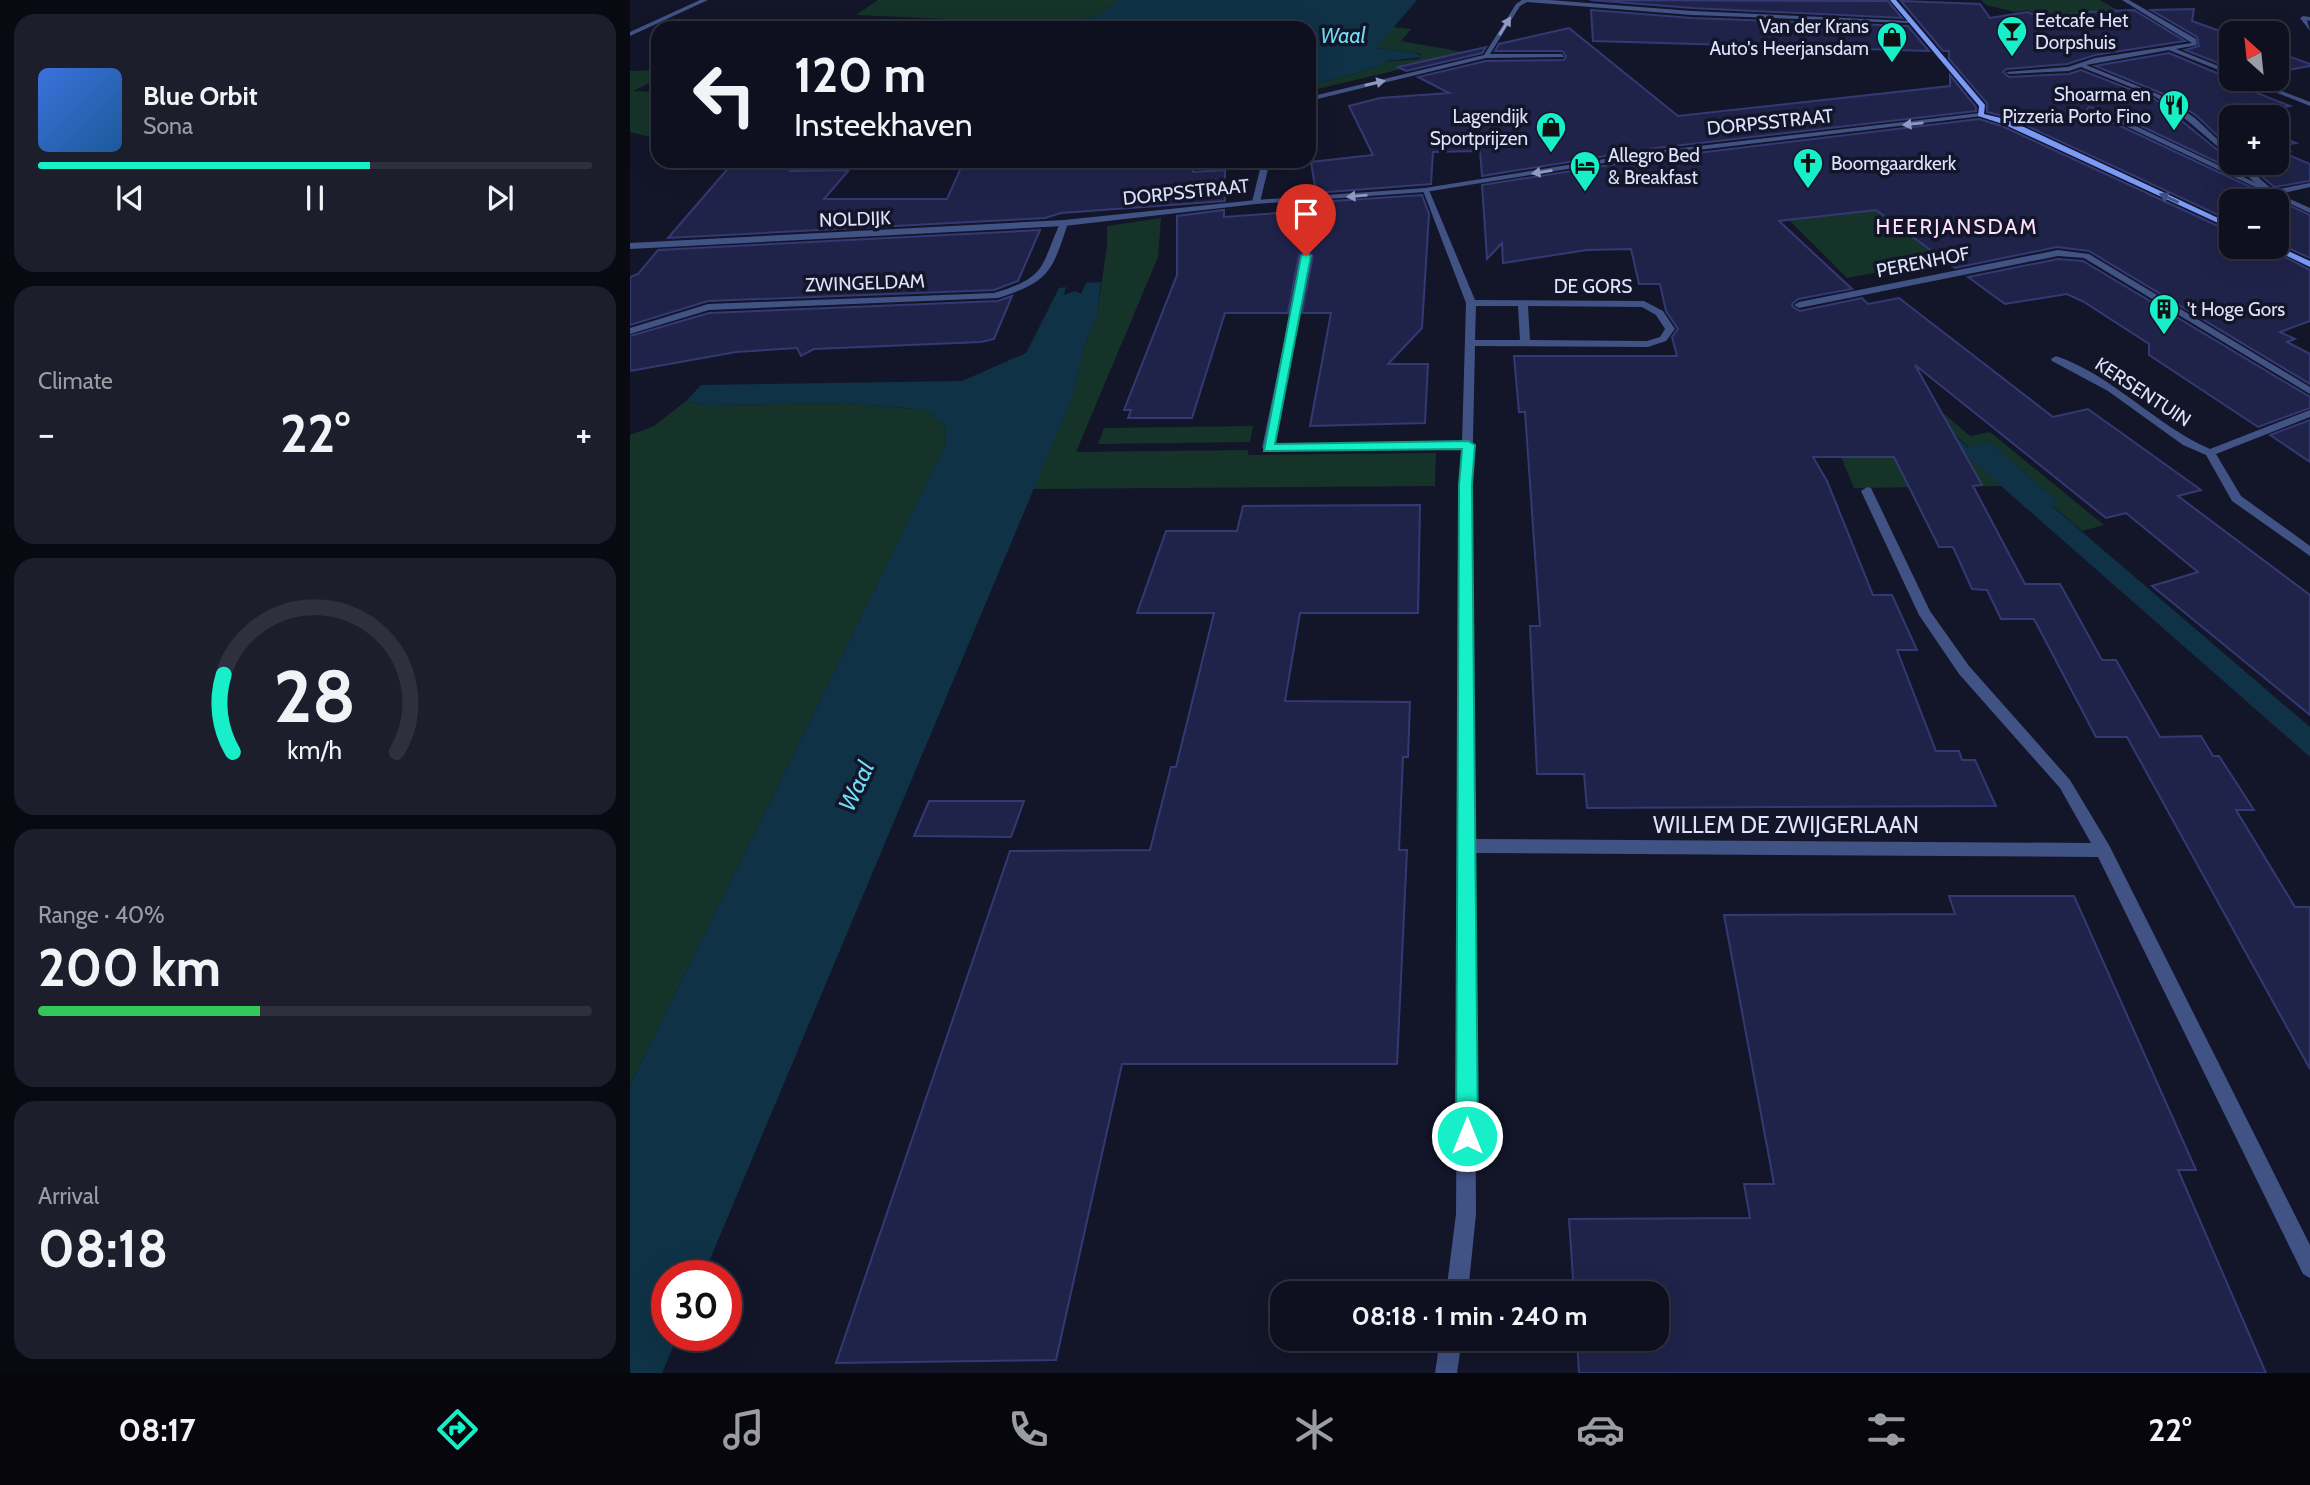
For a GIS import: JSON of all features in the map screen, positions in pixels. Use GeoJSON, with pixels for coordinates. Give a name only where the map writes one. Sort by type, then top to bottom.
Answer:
{"type":"FeatureCollection","features":[{"type":"Feature","properties":{"kind":"main road"},"geometry":{"type":"LineString","coordinates":[[1894,0],[1908,21],[1983,106],[1980,115]]}},
{"type":"Feature","properties":{"kind":"main road","name":"DORPSSTRAAT"},"geometry":{"type":"LineString","coordinates":[[1980,115],[2007,122],[2219,221]]}},
{"type":"Feature","properties":{"kind":"main road"},"geometry":{"type":"LineString","coordinates":[[2289,255],[2310,264]]}},
{"type":"Feature","properties":{"kind":"street"},"geometry":{"type":"LineString","coordinates":[[659,21],[705,0]]}},
{"type":"Feature","properties":{"kind":"street"},"geometry":{"type":"LineString","coordinates":[[1486,56],[1518,5],[1527,0],[1692,13],[1908,21]]}},
{"type":"Feature","properties":{"kind":"street"},"geometry":{"type":"LineString","coordinates":[[2009,72],[2083,65],[2095,60],[2195,44],[2194,40],[2125,0]]}},
{"type":"Feature","properties":{"kind":"street"},"geometry":{"type":"LineString","coordinates":[[2310,19],[2303,19],[2310,29]]}},
{"type":"Feature","properties":{"kind":"street"},"geometry":{"type":"LineString","coordinates":[[630,34],[651,24]]}},
{"type":"Feature","properties":{"kind":"street"},"geometry":{"type":"LineString","coordinates":[[2168,48],[2219,68]]}},
{"type":"Feature","properties":{"kind":"street"},"geometry":{"type":"LineString","coordinates":[[1316,97],[1486,56],[1562,56]]}},
{"type":"Feature","properties":{"kind":"street"},"geometry":{"type":"LineString","coordinates":[[2083,65],[2158,96],[2192,120],[2219,145]]}},
{"type":"Feature","properties":{"kind":"street"},"geometry":{"type":"LineString","coordinates":[[2278,91],[2310,103]]}},
{"type":"Feature","properties":{"kind":"street"},"geometry":{"type":"LineString","coordinates":[[2088,112],[2117,119],[2263,189]]}},
{"type":"Feature","properties":{"kind":"street","name":"DORPSSTRAAT"},"geometry":{"type":"LineString","coordinates":[[1081,221],[1256,202],[1425,190],[1661,152],[1980,115]]}},
{"type":"Feature","properties":{"kind":"street"},"geometry":{"type":"LineString","coordinates":[[1256,202],[1264,168]]}},
{"type":"Feature","properties":{"kind":"street"},"geometry":{"type":"LineString","coordinates":[[2251,175],[2267,189]]}},
{"type":"Feature","properties":{"kind":"street"},"geometry":{"type":"LineString","coordinates":[[2289,189],[2310,185]]}},
{"type":"Feature","properties":{"kind":"street"},"geometry":{"type":"LineString","coordinates":[[1425,190],[1471,303],[1466,485],[1466,1214],[1458,1281]]}},
{"type":"Feature","properties":{"kind":"street"},"geometry":{"type":"LineString","coordinates":[[2289,201],[2310,211]]}},
{"type":"Feature","properties":{"kind":"street","name":"NOLDIJK"},"geometry":{"type":"LineString","coordinates":[[630,246],[1081,221]]}},
{"type":"Feature","properties":{"kind":"street","name":"ZWINGELDAM"},"geometry":{"type":"LineString","coordinates":[[630,331],[708,307],[995,296],[1026,287],[1047,272],[1064,223]]}},
{"type":"Feature","properties":{"kind":"street","name":"PERENHOF"},"geometry":{"type":"LineString","coordinates":[[1799,305],[2058,253],[2086,256],[2310,391]]}},
{"type":"Feature","properties":{"kind":"street"},"geometry":{"type":"LineString","coordinates":[[1306,256],[1268,448],[1468,445]]}},
{"type":"Feature","properties":{"kind":"street","name":"DE GORS"},"geometry":{"type":"LineString","coordinates":[[1471,303],[1644,304],[1660,313],[1670,329],[1664,339],[1648,344],[1472,343]]}},
{"type":"Feature","properties":{"kind":"street","name":"DE GORS"},"geometry":{"type":"LineString","coordinates":[[1523,304],[1525,343]]}},
{"type":"Feature","properties":{"kind":"street","name":"KERSENTUIN"},"geometry":{"type":"LineString","coordinates":[[2056,359],[2112,389],[2187,443],[2210,453]]}},
{"type":"Feature","properties":{"kind":"street"},"geometry":{"type":"LineString","coordinates":[[2310,413],[2210,453],[2236,498],[2310,552]]}},
{"type":"Feature","properties":{"kind":"street"},"geometry":{"type":"LineString","coordinates":[[1867,491],[1924,612],[1964,670],[2065,784],[2103,850],[2310,1267]]}},
{"type":"Feature","properties":{"kind":"street","name":"WILLEM DE ZWIJGERLAAN"},"geometry":{"type":"LineString","coordinates":[[1468,846],[2103,850]]}},
{"type":"Feature","properties":{"kind":"street"},"geometry":{"type":"LineString","coordinates":[[1447,1373],[1450,1351]]}},
{"type":"Feature","properties":{"kind":"green space"},"geometry":{"type":"Polygon","coordinates":[[[878,0],[1119,0],[1101,14],[1072,20],[989,21],[856,15],[878,0]]]}},
{"type":"Feature","properties":{"kind":"green space"},"geometry":{"type":"Polygon","coordinates":[[[1981,0],[2100,0],[2135,20],[2094,14],[2043,17],[2027,10],[2016,12],[1986,5],[1981,0]]]}},
{"type":"Feature","properties":{"kind":"green space"},"geometry":{"type":"Polygon","coordinates":[[[1391,27],[1411,29],[1401,41],[1469,53],[1316,89],[1316,84],[1380,66],[1382,62],[1419,59],[1421,54],[1376,48],[1391,27]]]}},
{"type":"Feature","properties":{"kind":"green space"},"geometry":{"type":"Polygon","coordinates":[[[651,70],[651,82],[633,91],[651,92],[651,137],[630,132],[630,71],[651,70]]]}},
{"type":"Feature","properties":{"kind":"green space"},"geometry":{"type":"Polygon","coordinates":[[[1875,209],[1963,256],[1847,278],[1790,221],[1875,209]]]}},
{"type":"Feature","properties":{"kind":"green space"},"geometry":{"type":"Polygon","coordinates":[[[1161,218],[1158,257],[1076,452],[1248,450],[1248,455],[1436,453],[1435,486],[1033,489],[1072,398],[1084,347],[1097,315],[1107,246],[1107,226],[1161,218]]]}},
{"type":"Feature","properties":{"kind":"green space"},"geometry":{"type":"Polygon","coordinates":[[[1837,305],[1893,351],[1875,355],[1970,436],[1990,432],[2104,525],[2082,531],[2052,505],[2059,502],[1989,442],[1969,447],[1856,349],[1866,346],[1835,319],[1822,323],[1851,350],[1848,352],[2002,486],[1854,488],[1825,419],[1785,419],[1767,373],[1676,340],[1687,332],[1752,335],[1814,323],[1804,310],[1837,305]]]}},
{"type":"Feature","properties":{"kind":"green space"},"geometry":{"type":"Polygon","coordinates":[[[686,401],[705,405],[846,403],[926,410],[946,427],[945,447],[630,1085],[630,435],[654,426],[686,401]]]}},
{"type":"Feature","properties":{"kind":"green space"},"geometry":{"type":"Polygon","coordinates":[[[1253,426],[1250,442],[1098,444],[1104,428],[1253,426]]]}},
{"type":"Feature","properties":{"kind":"water","name":"Waal"},"geometry":{"type":"Polygon","coordinates":[[[1119,0],[1417,0],[1376,48],[1416,53],[1422,57],[1386,61],[1380,66],[1316,84],[1316,21],[1036,21],[1082,19],[1110,8],[1119,0]]]}},
{"type":"Feature","properties":{"kind":"water"},"geometry":{"type":"Polygon","coordinates":[[[1101,282],[1097,315],[1084,347],[1072,398],[710,1260],[651,1260],[651,1351],[671,1351],[662,1373],[630,1373],[630,1085],[945,447],[946,427],[926,410],[846,403],[705,405],[686,401],[701,385],[962,381],[1026,353],[1059,288],[1066,287],[1064,295],[1075,291],[1081,294],[1086,283],[1101,282]]]}},
{"type":"Feature","properties":{"kind":"water"},"geometry":{"type":"Polygon","coordinates":[[[1856,350],[1968,447],[1989,442],[2059,502],[2052,506],[2310,727],[2310,757],[1847,351],[1856,350]]]}},
{"type":"Feature","properties":{"kind":"building"},"geometry":{"type":"Polygon","coordinates":[[[1590,0],[1888,1],[1902,18],[1692,8],[1590,0]]]}},
{"type":"Feature","properties":{"kind":"building"},"geometry":{"type":"Polygon","coordinates":[[[1901,1],[1980,4],[1990,18],[2027,12],[2045,18],[2088,12],[2134,10],[2185,41],[2095,55],[2067,64],[2006,69],[2003,72],[2009,77],[2069,74],[2081,70],[2155,99],[2219,151],[2219,163],[2120,116],[2089,107],[2084,114],[2114,123],[2219,172],[2219,175],[2225,175],[2255,189],[2219,189],[2219,215],[2010,118],[1987,112],[1987,103],[1949,59],[1949,51],[1943,51],[1901,1]]]}},
{"type":"Feature","properties":{"kind":"building"},"geometry":{"type":"Polygon","coordinates":[[[2194,9],[2192,21],[2219,31],[2219,63],[2185,50],[2199,46],[2197,37],[2151,10],[2194,9]]]}},
{"type":"Feature","properties":{"kind":"building"},"geometry":{"type":"Polygon","coordinates":[[[1591,10],[1692,18],[1908,26],[1929,51],[1593,41],[1591,10]]]}},
{"type":"Feature","properties":{"kind":"building"},"geometry":{"type":"Polygon","coordinates":[[[1569,28],[1678,116],[1950,86],[1950,75],[1976,107],[1976,111],[1648,149],[1482,176],[1480,151],[1433,152],[1431,184],[1316,193],[1312,168],[1316,168],[1316,161],[1373,155],[1349,106],[1380,98],[1449,93],[1418,77],[1486,61],[1564,60],[1566,56],[1562,51],[1495,51],[1499,44],[1569,28]]]}},
{"type":"Feature","properties":{"kind":"building"},"geometry":{"type":"Polygon","coordinates":[[[1486,47],[1482,53],[1406,71],[1398,67],[1486,47]]]}},
{"type":"Feature","properties":{"kind":"building"},"geometry":{"type":"Polygon","coordinates":[[[2169,53],[2219,74],[2219,91],[2252,91],[2287,105],[2219,105],[2219,137],[2197,116],[2161,93],[2095,66],[2169,53]]]}},
{"type":"Feature","properties":{"kind":"building"},"geometry":{"type":"Polygon","coordinates":[[[2289,56],[2310,64],[2289,70],[2289,56]]]}},
{"type":"Feature","properties":{"kind":"building"},"geometry":{"type":"Polygon","coordinates":[[[1979,119],[2002,126],[2219,226],[2219,259],[2289,259],[2310,270],[2310,321],[2280,332],[2295,339],[2287,342],[2310,354],[2310,384],[2089,251],[2057,247],[1955,268],[1876,210],[1779,221],[1852,289],[1798,299],[1792,304],[1793,307],[1800,311],[1862,298],[1868,304],[1899,298],[2053,417],[2088,409],[2201,490],[2178,496],[2310,595],[2310,715],[2152,586],[2198,572],[2126,513],[2106,518],[1915,365],[1982,485],[1973,486],[2025,584],[2060,584],[2102,660],[2116,660],[2160,737],[2201,736],[2213,756],[2219,756],[2254,810],[2236,810],[2295,907],[2310,907],[2310,1069],[2127,737],[2096,737],[2034,619],[2001,619],[1987,590],[1972,589],[1953,547],[1939,547],[1894,457],[1813,457],[1827,481],[1873,595],[1892,595],[1917,650],[1897,650],[1936,751],[1959,751],[1962,760],[1975,760],[1996,806],[1587,808],[1584,774],[1537,774],[1530,626],[1540,626],[1525,412],[1519,412],[1514,356],[1677,356],[1672,337],[1678,329],[1666,311],[1660,284],[1639,284],[1631,249],[1587,250],[1503,263],[1502,243],[1487,259],[1482,185],[1648,159],[1979,119]]]}},
{"type":"Feature","properties":{"kind":"building"},"geometry":{"type":"Polygon","coordinates":[[[2289,155],[2310,164],[2310,181],[2274,187],[2260,175],[2289,175],[2289,155]]]}},
{"type":"Feature","properties":{"kind":"building"},"geometry":{"type":"Polygon","coordinates":[[[728,168],[849,170],[824,199],[947,199],[961,168],[1193,168],[1193,172],[1225,170],[1225,201],[1061,213],[1045,218],[668,238],[728,168]]]}},
{"type":"Feature","properties":{"kind":"building"},"geometry":{"type":"Polygon","coordinates":[[[1422,195],[1429,214],[1422,328],[1388,364],[1428,364],[1425,423],[1310,426],[1331,313],[1302,313],[1313,256],[1306,250],[1299,255],[1288,313],[1225,313],[1192,418],[1128,418],[1131,410],[1124,410],[1177,275],[1177,216],[1224,210],[1224,217],[1319,210],[1318,202],[1422,195]]]}},
{"type":"Feature","properties":{"kind":"building"},"geometry":{"type":"Polygon","coordinates":[[[2289,205],[2310,215],[2310,258],[2289,248],[2289,205]]]}},
{"type":"Feature","properties":{"kind":"building"},"geometry":{"type":"Polygon","coordinates":[[[1040,230],[1018,281],[994,290],[708,301],[630,325],[630,277],[638,274],[658,250],[1040,230]]]}},
{"type":"Feature","properties":{"kind":"building","name":"'t Hoge Gors"},"geometry":{"type":"Polygon","coordinates":[[[2058,259],[2083,261],[2310,397],[2310,408],[2258,427],[2149,355],[2149,344],[2084,302],[2067,294],[2005,304],[1968,277],[2058,259]]]}},
{"type":"Feature","properties":{"kind":"building"},"geometry":{"type":"Polygon","coordinates":[[[1012,296],[994,339],[981,342],[814,349],[801,356],[797,348],[736,352],[630,371],[630,336],[709,313],[998,301],[1012,296]]]}},
{"type":"Feature","properties":{"kind":"building"},"geometry":{"type":"Polygon","coordinates":[[[2310,420],[2310,462],[2270,435],[2310,420]]]}},
{"type":"Feature","properties":{"kind":"building"},"geometry":{"type":"Polygon","coordinates":[[[1420,505],[1418,613],[1300,613],[1285,701],[1410,702],[1408,757],[1403,757],[1399,850],[1407,850],[1397,1064],[1122,1064],[1056,1360],[836,1363],[1010,851],[1150,850],[1171,767],[1176,767],[1214,613],[1137,613],[1166,531],[1237,531],[1243,506],[1420,505]]]}},
{"type":"Feature","properties":{"kind":"building"},"geometry":{"type":"Polygon","coordinates":[[[929,801],[1024,801],[1011,837],[914,836],[929,801]]]}},
{"type":"Feature","properties":{"kind":"building"},"geometry":{"type":"Polygon","coordinates":[[[1949,896],[2074,896],[2196,1170],[2178,1170],[2266,1373],[1579,1373],[1578,1351],[1669,1351],[1669,1281],[1573,1281],[1569,1219],[1750,1218],[1744,1184],[1774,1184],[1724,915],[1955,914],[1949,896]]]}},
{"type":"Feature","properties":{"kind":"place","name":"Eetcafe Het Dorpshuis"},"geometry":{"type":"Point","coordinates":[2012,58]}},
{"type":"Feature","properties":{"kind":"place","name":"Van der Krans Auto's Heerjansdam"},"geometry":{"type":"Point","coordinates":[1892,64]}},
{"type":"Feature","properties":{"kind":"place","name":"Shoarma en Pizzeria Porto Fino"},"geometry":{"type":"Point","coordinates":[2174,132]}},
{"type":"Feature","properties":{"kind":"place","name":"Lagendijk Sportprijzen"},"geometry":{"type":"Point","coordinates":[1551,154]}},
{"type":"Feature","properties":{"kind":"place","name":"Boomgaardkerk"},"geometry":{"type":"Point","coordinates":[1808,190]}},
{"type":"Feature","properties":{"kind":"place","name":"Allegro Bed & Breakfast"},"geometry":{"type":"Point","coordinates":[1585,193]}},
{"type":"Feature","properties":{"kind":"place","name":"'t Hoge Gors"},"geometry":{"type":"Point","coordinates":[2164,336]}},
{"type":"Feature","properties":{"kind":"district","name":"HEERJANSDAM"},"geometry":{"type":"Point","coordinates":[1957,226]}},
{"type":"Feature","properties":{"kind":"route"},"geometry":{"type":"LineString","coordinates":[[1306,256],[1268,448],[1468,445],[1467,1136]]}}]}
